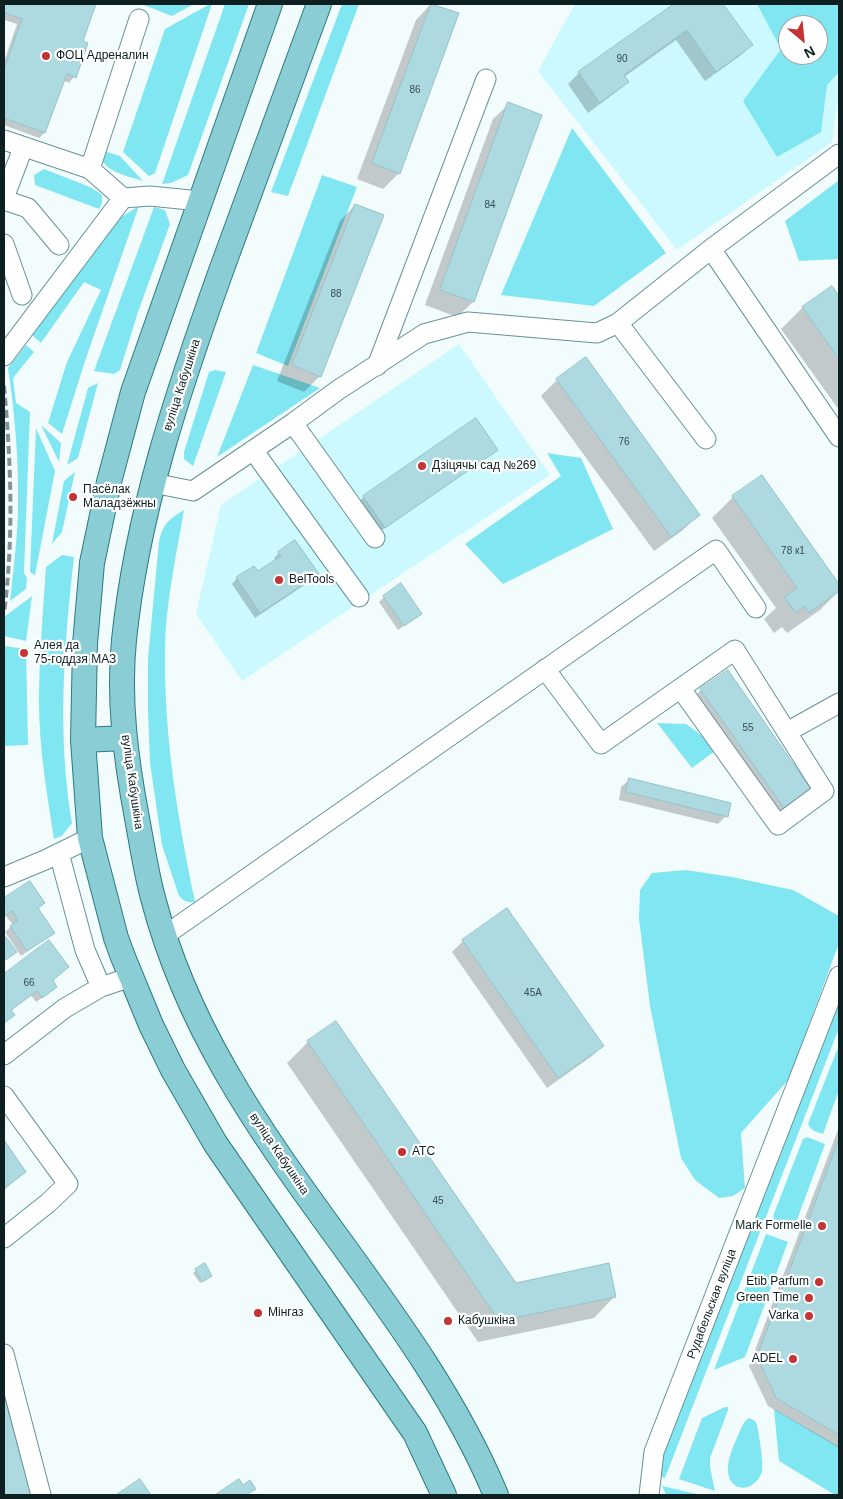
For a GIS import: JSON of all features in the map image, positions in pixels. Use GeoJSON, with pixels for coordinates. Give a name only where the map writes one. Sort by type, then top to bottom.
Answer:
{"type":"FeatureCollection","features":[{"type":"Feature","properties":{"kind":"main road"},"geometry":{"type":"LineString","coordinates":[[270,4],[133,392],[108,482],[92,563],[85,644],[83,740],[90,838],[116,938],[151,1025],[173,1070],[215,1143],[415,1433],[444,1495]]}},
{"type":"Feature","properties":{"kind":"main road","name":"вуліца Кабушкіна"},"geometry":{"type":"LineString","coordinates":[[319,4],[190,356],[153,483],[134,567],[124,643],[122,688],[130,782],[146,868],[164,936],[183,987],[224,1070],[303,1190],[426,1364],[452,1406],[482,1463],[496,1495]]}},
{"type":"Feature","properties":{"kind":"main road"},"geometry":{"type":"LineString","coordinates":[[83,740],[125,738]]}},
{"type":"Feature","properties":{"kind":"lane"},"geometry":{"type":"LineString","coordinates":[[90,169],[138,19]]}},
{"type":"Feature","properties":{"kind":"lane"},"geometry":{"type":"LineString","coordinates":[[377,366],[486,79]]}},
{"type":"Feature","properties":{"kind":"lane"},"geometry":{"type":"LineString","coordinates":[[4,140],[90,169],[123,198],[150,196],[200,201]]}},
{"type":"Feature","properties":{"kind":"lane"},"geometry":{"type":"LineString","coordinates":[[24,148],[4,199],[28,208],[59,245]]}},
{"type":"Feature","properties":{"kind":"lane"},"geometry":{"type":"LineString","coordinates":[[153,483],[192,491],[293,423],[338,390],[424,334],[468,322],[597,333],[618,323],[711,249],[839,154]]}},
{"type":"Feature","properties":{"kind":"lane"},"geometry":{"type":"LineString","coordinates":[[4,356],[123,198]]}},
{"type":"Feature","properties":{"kind":"lane"},"geometry":{"type":"LineString","coordinates":[[4,244],[22,295]]}},
{"type":"Feature","properties":{"kind":"lane"},"geometry":{"type":"LineString","coordinates":[[711,249],[839,437]]}},
{"type":"Feature","properties":{"kind":"lane"},"geometry":{"type":"LineString","coordinates":[[618,323],[706,439]]}},
{"type":"Feature","properties":{"kind":"lane"},"geometry":{"type":"LineString","coordinates":[[293,423],[375,538]]}},
{"type":"Feature","properties":{"kind":"lane"},"geometry":{"type":"LineString","coordinates":[[253,450],[359,597]]}},
{"type":"Feature","properties":{"kind":"lane"},"geometry":{"type":"LineString","coordinates":[[164,936],[716,550],[756,608]]}},
{"type":"Feature","properties":{"kind":"lane"},"geometry":{"type":"LineString","coordinates":[[545,669],[601,744],[735,650],[824,791],[778,825],[681,689]]}},
{"type":"Feature","properties":{"kind":"lane"},"geometry":{"type":"LineString","coordinates":[[787,732],[839,703]]}},
{"type":"Feature","properties":{"kind":"lane"},"geometry":{"type":"LineString","coordinates":[[4,877],[90,838]]}},
{"type":"Feature","properties":{"kind":"lane"},"geometry":{"type":"LineString","coordinates":[[59,853],[85,950],[101,987]]}},
{"type":"Feature","properties":{"kind":"lane"},"geometry":{"type":"LineString","coordinates":[[4,1055],[65,1008],[101,987],[131,976]]}},
{"type":"Feature","properties":{"kind":"lane","name":"Рудабельская вуліца"},"geometry":{"type":"LineString","coordinates":[[649,1495],[654,1452],[839,976]]}},
{"type":"Feature","properties":{"kind":"lane"},"geometry":{"type":"LineString","coordinates":[[4,1096],[68,1184],[48,1203],[4,1238]]}},
{"type":"Feature","properties":{"kind":"lane"},"geometry":{"type":"LineString","coordinates":[[4,1354],[41,1495]]}},
{"type":"Feature","properties":{"kind":"shaded area"},"geometry":{"type":"Polygon","coordinates":[[[141,4],[190,4],[192,5],[172,16],[141,4]]]}},
{"type":"Feature","properties":{"kind":"shaded area"},"geometry":{"type":"Polygon","coordinates":[[[212,4],[155,173],[149,176],[123,152],[165,29],[212,4]]]}},
{"type":"Feature","properties":{"kind":"shaded area"},"geometry":{"type":"Polygon","coordinates":[[[225,4],[249,4],[188,175],[171,183],[162,184],[225,4]]]}},
{"type":"Feature","properties":{"kind":"shaded area"},"geometry":{"type":"Polygon","coordinates":[[[342,4],[359,4],[288,196],[271,192],[342,4]]]}},
{"type":"Feature","properties":{"kind":"shaded area"},"geometry":{"type":"Polygon","coordinates":[[[575,4],[839,4],[839,91],[832,142],[677,250],[538,71],[575,4]]]}},
{"type":"Feature","properties":{"kind":"shaded area"},"geometry":{"type":"Polygon","coordinates":[[[757,4],[839,4],[839,72],[827,85],[821,132],[777,157],[743,101],[778,53],[778,65],[828,65],[828,15],[778,15],[778,43],[757,4]]]}},
{"type":"Feature","properties":{"kind":"shaded area"},"geometry":{"type":"Polygon","coordinates":[[[572,128],[666,253],[594,306],[501,295],[572,128]]]}},
{"type":"Feature","properties":{"kind":"shaded area"},"geometry":{"type":"Polygon","coordinates":[[[104,151],[120,156],[143,181],[113,171],[101,158],[104,151]]]}},
{"type":"Feature","properties":{"kind":"shaded area"},"geometry":{"type":"Polygon","coordinates":[[[44,169],[90,187],[102,195],[102,203],[99,209],[35,185],[34,175],[44,169]]]}},
{"type":"Feature","properties":{"kind":"shaded area"},"geometry":{"type":"Polygon","coordinates":[[[322,175],[357,187],[288,366],[256,353],[322,175]]]}},
{"type":"Feature","properties":{"kind":"shaded area"},"geometry":{"type":"Polygon","coordinates":[[[839,180],[839,259],[799,261],[785,221],[839,180]]]}},
{"type":"Feature","properties":{"kind":"shaded area"},"geometry":{"type":"Polygon","coordinates":[[[139,206],[85,361],[62,434],[48,423],[67,362],[101,290],[84,282],[41,343],[32,335],[104,232],[121,217],[139,206]]]}},
{"type":"Feature","properties":{"kind":"shaded area"},"geometry":{"type":"Polygon","coordinates":[[[154,207],[165,210],[170,224],[138,312],[120,370],[114,374],[94,371],[154,207]]]}},
{"type":"Feature","properties":{"kind":"shaded area"},"geometry":{"type":"Polygon","coordinates":[[[459,344],[550,475],[242,681],[196,614],[221,505],[459,344]]]}},
{"type":"Feature","properties":{"kind":"shaded area"},"geometry":{"type":"Polygon","coordinates":[[[26,345],[34,352],[13,378],[16,403],[30,412],[24,573],[27,578],[26,589],[10,601],[17,532],[18,490],[15,429],[8,368],[26,345]]]}},
{"type":"Feature","properties":{"kind":"shaded area"},"geometry":{"type":"Polygon","coordinates":[[[253,365],[320,388],[217,457],[253,365]]]}},
{"type":"Feature","properties":{"kind":"shaded area"},"geometry":{"type":"Polygon","coordinates":[[[215,370],[226,372],[193,466],[184,459],[184,452],[209,372],[215,370]]]}},
{"type":"Feature","properties":{"kind":"shaded area"},"geometry":{"type":"Polygon","coordinates":[[[98,383],[78,458],[67,465],[88,388],[98,383]]]}},
{"type":"Feature","properties":{"kind":"shaded area"},"geometry":{"type":"Polygon","coordinates":[[[41,425],[61,443],[59,462],[41,425]]]}},
{"type":"Feature","properties":{"kind":"shaded area"},"geometry":{"type":"Polygon","coordinates":[[[36,428],[55,471],[35,575],[30,572],[36,428]]]}},
{"type":"Feature","properties":{"kind":"shaded area"},"geometry":{"type":"Polygon","coordinates":[[[547,453],[581,458],[613,529],[503,584],[465,544],[561,476],[547,453]]]}},
{"type":"Feature","properties":{"kind":"shaded area"},"geometry":{"type":"Polygon","coordinates":[[[75,472],[62,532],[52,544],[64,481],[75,472]]]}},
{"type":"Feature","properties":{"kind":"shaded area"},"geometry":{"type":"Polygon","coordinates":[[[184,510],[165,635],[165,684],[173,778],[195,902],[186,901],[179,896],[162,845],[150,763],[148,713],[148,658],[159,542],[162,531],[167,523],[184,510]]]}},
{"type":"Feature","properties":{"kind":"shaded area"},"geometry":{"type":"Polygon","coordinates":[[[62,555],[74,557],[67,623],[63,723],[67,790],[72,823],[62,836],[54,839],[42,754],[39,685],[46,567],[62,555]]]}},
{"type":"Feature","properties":{"kind":"shaded area"},"geometry":{"type":"Polygon","coordinates":[[[32,596],[26,641],[4,636],[4,617],[32,596]]]}},
{"type":"Feature","properties":{"kind":"shaded area"},"geometry":{"type":"Polygon","coordinates":[[[4,646],[26,649],[28,745],[4,746],[4,646]]]}},
{"type":"Feature","properties":{"kind":"shaded area"},"geometry":{"type":"Polygon","coordinates":[[[657,723],[686,724],[719,748],[692,768],[657,723]]]}},
{"type":"Feature","properties":{"kind":"shaded area"},"geometry":{"type":"Polygon","coordinates":[[[686,870],[732,877],[793,890],[839,916],[839,943],[789,1079],[741,1133],[745,1188],[733,1196],[719,1198],[695,1180],[681,1158],[650,1006],[639,919],[640,890],[652,873],[686,870]]]}},
{"type":"Feature","properties":{"kind":"shaded area"},"geometry":{"type":"Polygon","coordinates":[[[839,992],[839,1028],[665,1478],[660,1477],[663,1450],[839,992]]]}},
{"type":"Feature","properties":{"kind":"shaded area"},"geometry":{"type":"Polygon","coordinates":[[[839,1049],[839,1090],[823,1134],[812,1130],[808,1124],[839,1049]]]}},
{"type":"Feature","properties":{"kind":"shaded area"},"geometry":{"type":"Polygon","coordinates":[[[807,1137],[825,1144],[794,1228],[775,1221],[773,1216],[803,1139],[807,1137]]]}},
{"type":"Feature","properties":{"kind":"shaded area"},"geometry":{"type":"Polygon","coordinates":[[[766,1234],[788,1242],[745,1357],[714,1370],[766,1234]]]}},
{"type":"Feature","properties":{"kind":"shaded area"},"geometry":{"type":"Polygon","coordinates":[[[728,1407],[728,1410],[710,1458],[715,1491],[679,1479],[702,1418],[728,1407]]]}},
{"type":"Feature","properties":{"kind":"shaded area"},"geometry":{"type":"Polygon","coordinates":[[[774,1409],[839,1447],[839,1495],[835,1495],[779,1461],[774,1409]]]}},
{"type":"Feature","properties":{"kind":"shaded area"},"geometry":{"type":"Polygon","coordinates":[[[749,1418],[755,1421],[757,1425],[762,1472],[753,1484],[742,1488],[732,1482],[729,1476],[728,1464],[740,1430],[749,1418]]]}},
{"type":"Feature","properties":{"kind":"shaded area"},"geometry":{"type":"Polygon","coordinates":[[[662,1486],[701,1495],[666,1495],[662,1486]]]}},
{"type":"Feature","properties":{"kind":"building","name":"ФОЦ Адреналин"},"geometry":{"type":"Polygon","coordinates":[[[4,4],[96,4],[83,41],[88,43],[76,78],[67,74],[45,133],[4,118],[4,69],[22,19],[5,13],[4,17],[4,4]]]}},
{"type":"Feature","properties":{"kind":"building"},"geometry":{"type":"Polygon","coordinates":[[[431,4],[459,13],[400,174],[372,163],[431,4]]]}},
{"type":"Feature","properties":{"kind":"building"},"geometry":{"type":"Polygon","coordinates":[[[674,4],[723,4],[753,45],[716,72],[687,30],[624,75],[629,82],[600,103],[578,72],[674,4]]]}},
{"type":"Feature","properties":{"kind":"building"},"geometry":{"type":"Polygon","coordinates":[[[508,102],[542,115],[474,302],[440,290],[508,102]]]}},
{"type":"Feature","properties":{"kind":"building"},"geometry":{"type":"Polygon","coordinates":[[[355,204],[384,215],[321,377],[292,365],[355,204]]]}},
{"type":"Feature","properties":{"kind":"building"},"geometry":{"type":"Polygon","coordinates":[[[832,286],[839,296],[839,359],[802,307],[832,286]]]}},
{"type":"Feature","properties":{"kind":"building"},"geometry":{"type":"Polygon","coordinates":[[[586,357],[700,515],[671,537],[556,379],[586,357]]]}},
{"type":"Feature","properties":{"kind":"building"},"geometry":{"type":"Polygon","coordinates":[[[476,418],[498,450],[385,528],[363,496],[476,418]]]}},
{"type":"Feature","properties":{"kind":"building"},"geometry":{"type":"Polygon","coordinates":[[[762,475],[839,584],[839,591],[809,613],[804,606],[796,613],[784,597],[797,588],[732,496],[762,475]]]}},
{"type":"Feature","properties":{"kind":"building"},"geometry":{"type":"Polygon","coordinates":[[[295,540],[319,574],[260,613],[236,577],[254,566],[258,571],[281,556],[278,552],[295,540]]]}},
{"type":"Feature","properties":{"kind":"building"},"geometry":{"type":"Polygon","coordinates":[[[401,583],[422,614],[404,626],[383,596],[401,583]]]}},
{"type":"Feature","properties":{"kind":"building"},"geometry":{"type":"Polygon","coordinates":[[[728,670],[811,789],[784,808],[700,689],[728,670]]]}},
{"type":"Feature","properties":{"kind":"building"},"geometry":{"type":"Polygon","coordinates":[[[629,778],[731,803],[728,817],[626,792],[629,778]]]}},
{"type":"Feature","properties":{"kind":"building"},"geometry":{"type":"Polygon","coordinates":[[[30,881],[45,903],[38,908],[55,933],[27,951],[10,926],[18,920],[12,911],[4,915],[4,898],[30,881]]]}},
{"type":"Feature","properties":{"kind":"building"},"geometry":{"type":"Polygon","coordinates":[[[507,908],[604,1046],[558,1078],[462,940],[507,908]]]}},
{"type":"Feature","properties":{"kind":"building"},"geometry":{"type":"Polygon","coordinates":[[[6,937],[17,952],[4,961],[4,939],[6,937]]]}},
{"type":"Feature","properties":{"kind":"building"},"geometry":{"type":"Polygon","coordinates":[[[49,940],[69,967],[53,980],[57,987],[42,998],[37,991],[11,1010],[15,1015],[4,1023],[4,974],[49,940]]]}},
{"type":"Feature","properties":{"kind":"building"},"geometry":{"type":"Polygon","coordinates":[[[336,1021],[516,1283],[609,1263],[616,1297],[499,1321],[307,1041],[336,1021]]]}},
{"type":"Feature","properties":{"kind":"building","name":"Green Time"},"geometry":{"type":"Polygon","coordinates":[[[839,1139],[839,1435],[776,1398],[757,1357],[839,1139]]]}},
{"type":"Feature","properties":{"kind":"building"},"geometry":{"type":"Polygon","coordinates":[[[4,1140],[26,1172],[4,1188],[4,1140]]]}},
{"type":"Feature","properties":{"kind":"building"},"geometry":{"type":"Polygon","coordinates":[[[205,1263],[212,1276],[202,1282],[195,1269],[205,1263]]]}},
{"type":"Feature","properties":{"kind":"building"},"geometry":{"type":"Polygon","coordinates":[[[4,1395],[31,1495],[4,1495],[4,1395]]]}},
{"type":"Feature","properties":{"kind":"building"},"geometry":{"type":"Polygon","coordinates":[[[140,1479],[151,1495],[116,1495],[140,1479]]]}},
{"type":"Feature","properties":{"kind":"building"},"geometry":{"type":"Polygon","coordinates":[[[239,1479],[243,1485],[250,1480],[256,1489],[249,1493],[250,1495],[215,1495],[239,1479]]]}},
{"type":"Feature","properties":{"kind":"railway"},"geometry":{"type":"LineString","coordinates":[[4,386],[10,499],[9,556],[4,613]]}},
{"type":"Feature","properties":{"kind":"place","name":"ФОЦ Адреналин"},"geometry":{"type":"Point","coordinates":[46,56]}},
{"type":"Feature","properties":{"kind":"place","name":"Дзіцячы сад №269"},"geometry":{"type":"Point","coordinates":[422,466]}},
{"type":"Feature","properties":{"kind":"place","name":"Пасёлак Маладзёжны"},"geometry":{"type":"Point","coordinates":[73,497]}},
{"type":"Feature","properties":{"kind":"place","name":"BelTools"},"geometry":{"type":"Point","coordinates":[279,580]}},
{"type":"Feature","properties":{"kind":"place","name":"Алея да 75-годдзя МАЗ"},"geometry":{"type":"Point","coordinates":[24,653]}},
{"type":"Feature","properties":{"kind":"place","name":"АТС"},"geometry":{"type":"Point","coordinates":[402,1152]}},
{"type":"Feature","properties":{"kind":"place","name":"Mark Formelle"},"geometry":{"type":"Point","coordinates":[822,1226]}},
{"type":"Feature","properties":{"kind":"place","name":"Etib Parfum"},"geometry":{"type":"Point","coordinates":[819,1282]}},
{"type":"Feature","properties":{"kind":"place","name":"Green Time"},"geometry":{"type":"Point","coordinates":[809,1298]}},
{"type":"Feature","properties":{"kind":"place","name":"Мінгаз"},"geometry":{"type":"Point","coordinates":[258,1313]}},
{"type":"Feature","properties":{"kind":"place","name":"Varka"},"geometry":{"type":"Point","coordinates":[809,1316]}},
{"type":"Feature","properties":{"kind":"place","name":"Кабушкіна"},"geometry":{"type":"Point","coordinates":[448,1321]}},
{"type":"Feature","properties":{"kind":"place","name":"ADEL"},"geometry":{"type":"Point","coordinates":[793,1359]}}]}
